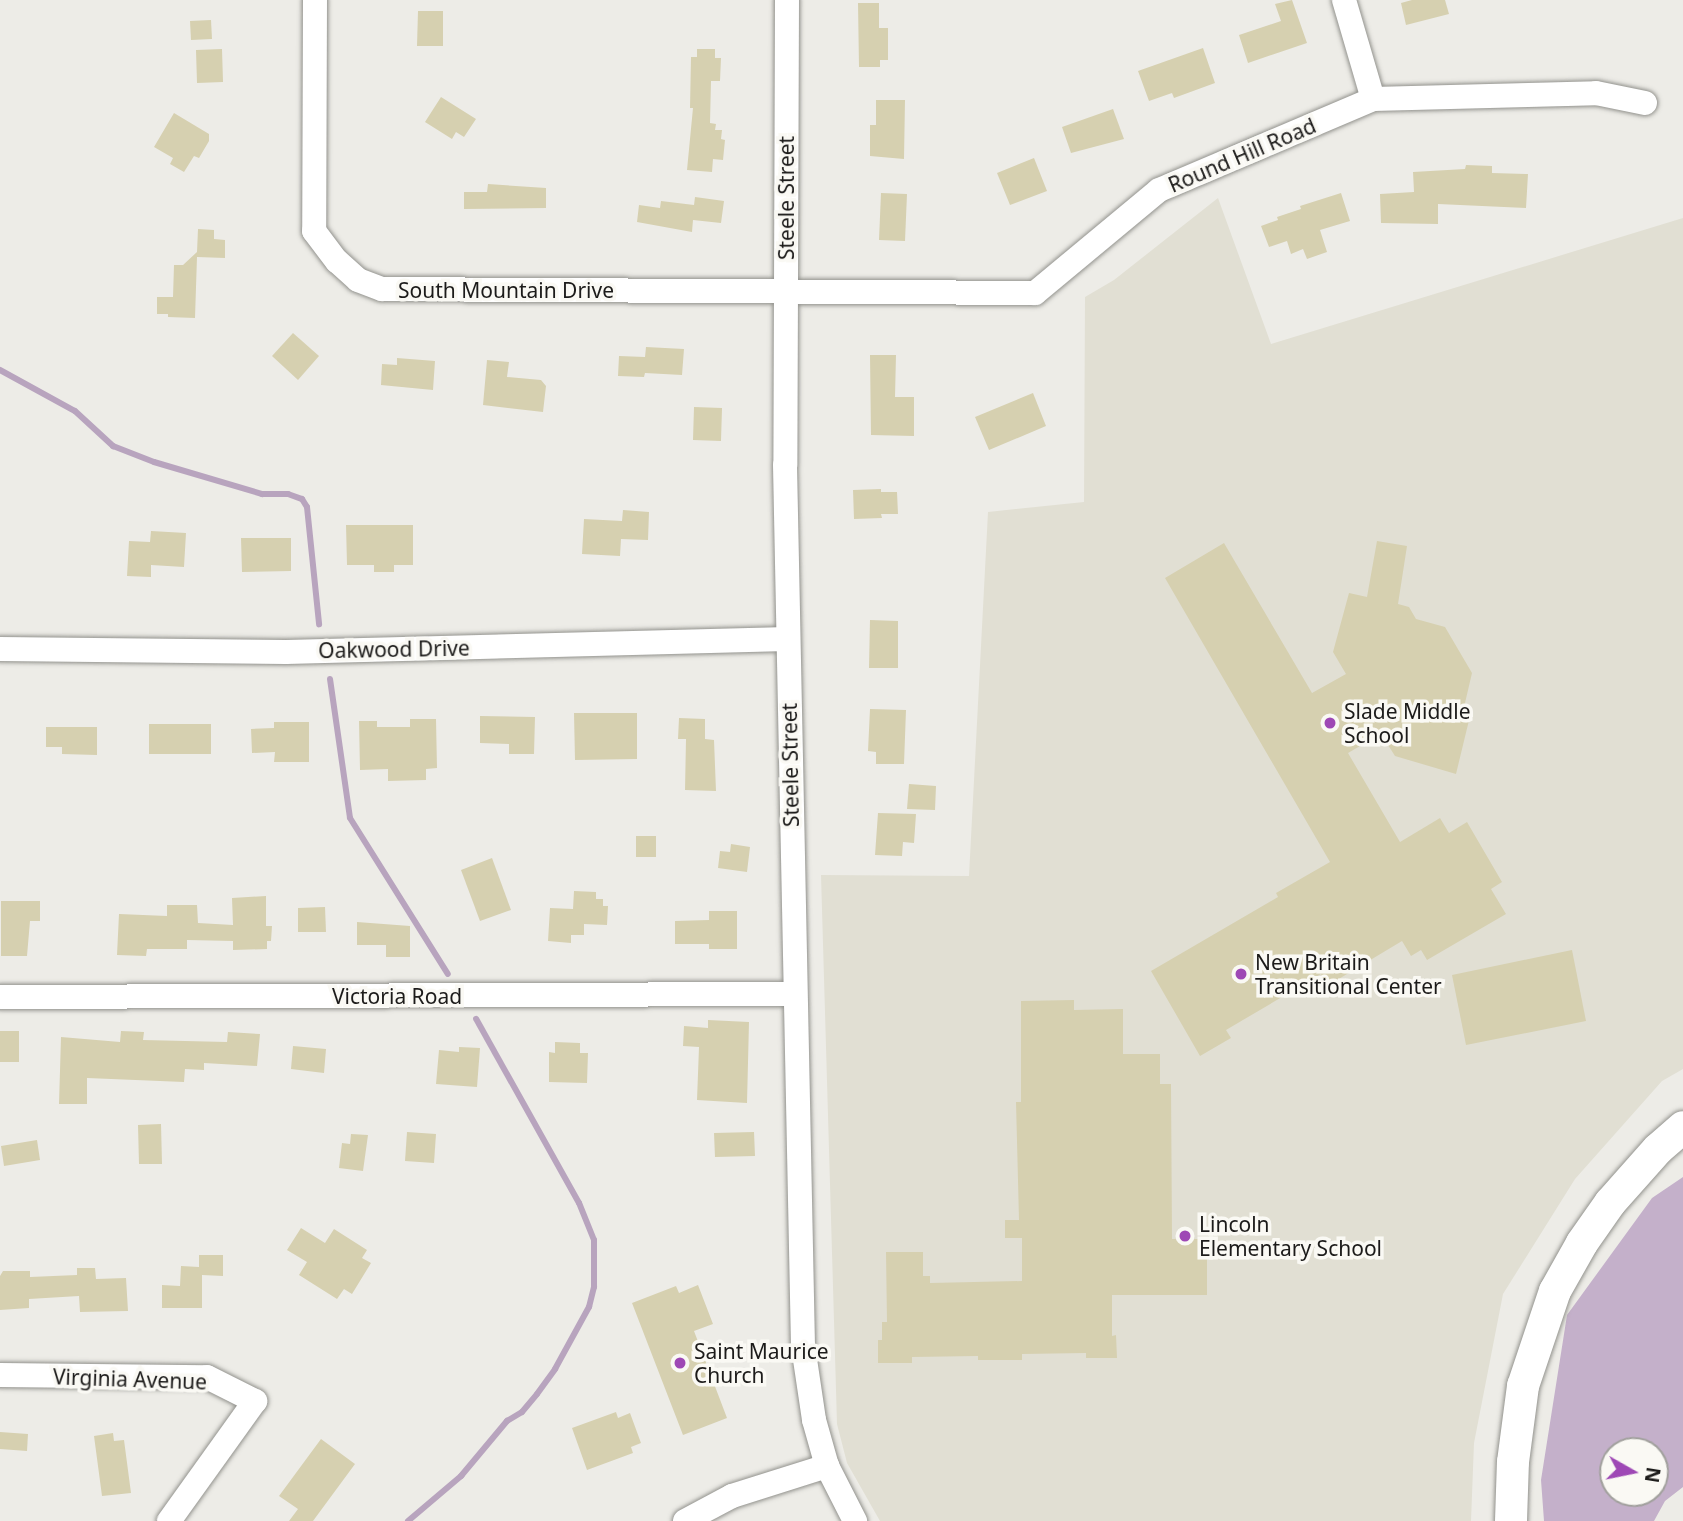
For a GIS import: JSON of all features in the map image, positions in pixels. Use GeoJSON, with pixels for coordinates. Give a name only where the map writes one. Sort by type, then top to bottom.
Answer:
{"type":"FeatureCollection","features":[{"type":"Feature","properties":{"kind":"street","name":"South Mountain Drive"},"geometry":{"type":"LineString","coordinates":[[315,0],[314,231],[337,261],[358,280],[382,289],[785,290]]}},
{"type":"Feature","properties":{"kind":"street","name":"Steele Street"},"geometry":{"type":"LineString","coordinates":[[787,0],[785,290],[788,639],[803,1346],[814,1420],[827,1466],[855,1521]]}},
{"type":"Feature","properties":{"kind":"street"},"geometry":{"type":"LineString","coordinates":[[1344,0],[1373,99]]}},
{"type":"Feature","properties":{"kind":"street","name":"Round Hill Road"},"geometry":{"type":"LineString","coordinates":[[785,290],[1035,293],[1159,190],[1373,99],[1596,93],[1646,103]]}},
{"type":"Feature","properties":{"kind":"street","name":"Oakwood Drive"},"geometry":{"type":"LineString","coordinates":[[0,649],[286,652],[788,639]]}},
{"type":"Feature","properties":{"kind":"street","name":"Victoria Road"},"geometry":{"type":"LineString","coordinates":[[0,998],[794,994]]}},
{"type":"Feature","properties":{"kind":"street"},"geometry":{"type":"LineString","coordinates":[[1511,1521],[1513,1462],[1523,1386],[1555,1291],[1582,1242],[1609,1203],[1657,1149],[1683,1127]]}},
{"type":"Feature","properties":{"kind":"street","name":"Virginia Avenue"},"geometry":{"type":"LineString","coordinates":[[0,1375],[208,1377],[255,1401],[169,1521]]}},
{"type":"Feature","properties":{"kind":"street"},"geometry":{"type":"LineString","coordinates":[[685,1521],[732,1496],[827,1466]]}},
{"type":"Feature","properties":{"kind":"shaded area","name":"Slade Middle School"},"geometry":{"type":"Polygon","coordinates":[[[1218,198],[1271,344],[1683,218],[1683,1069],[1662,1081],[1575,1179],[1503,1294],[1474,1443],[1471,1521],[880,1521],[847,1463],[837,1424],[821,875],[969,876],[988,512],[1084,502],[1085,297],[1114,280],[1218,198]]]}},
{"type":"Feature","properties":{"kind":"shaded area"},"geometry":{"type":"Polygon","coordinates":[[[1683,1177],[1683,1487],[1669,1498],[1669,1437],[1599,1437],[1599,1507],[1662,1507],[1654,1521],[1544,1521],[1541,1480],[1567,1315],[1652,1198],[1683,1177]]]}},
{"type":"Feature","properties":{"kind":"building"},"geometry":{"type":"Polygon","coordinates":[[[1292,0],[1307,43],[1248,63],[1239,35],[1281,21],[1275,4],[1292,0]]]}},
{"type":"Feature","properties":{"kind":"building"},"geometry":{"type":"Polygon","coordinates":[[[1412,0],[1445,0],[1449,14],[1406,25],[1401,3],[1412,0]]]}},
{"type":"Feature","properties":{"kind":"building"},"geometry":{"type":"Polygon","coordinates":[[[858,3],[879,3],[879,28],[888,28],[888,60],[880,60],[880,67],[859,67],[858,3]]]}},
{"type":"Feature","properties":{"kind":"building"},"geometry":{"type":"Polygon","coordinates":[[[418,11],[443,11],[443,46],[417,46],[418,11]]]}},
{"type":"Feature","properties":{"kind":"building"},"geometry":{"type":"Polygon","coordinates":[[[211,20],[212,39],[191,40],[190,21],[211,20]]]}},
{"type":"Feature","properties":{"kind":"building"},"geometry":{"type":"Polygon","coordinates":[[[1203,48],[1215,83],[1174,98],[1172,93],[1149,101],[1138,71],[1203,48]]]}},
{"type":"Feature","properties":{"kind":"building"},"geometry":{"type":"Polygon","coordinates":[[[222,49],[223,82],[197,83],[196,50],[222,49]]]}},
{"type":"Feature","properties":{"kind":"building"},"geometry":{"type":"Polygon","coordinates":[[[697,49],[715,49],[715,58],[721,58],[720,81],[711,81],[710,123],[716,124],[715,130],[722,130],[721,139],[725,140],[723,160],[713,159],[712,172],[687,170],[693,108],[690,108],[691,57],[697,57],[697,49]]]}},
{"type":"Feature","properties":{"kind":"building"},"geometry":{"type":"Polygon","coordinates":[[[441,97],[476,119],[464,137],[456,132],[452,139],[425,122],[441,97]]]}},
{"type":"Feature","properties":{"kind":"building"},"geometry":{"type":"Polygon","coordinates":[[[876,100],[905,100],[904,159],[870,156],[870,125],[876,125],[876,100]]]}},
{"type":"Feature","properties":{"kind":"building"},"geometry":{"type":"Polygon","coordinates":[[[1113,109],[1124,139],[1071,153],[1062,127],[1113,109]]]}},
{"type":"Feature","properties":{"kind":"building"},"geometry":{"type":"Polygon","coordinates":[[[174,113],[209,134],[209,141],[199,158],[194,156],[184,172],[170,164],[173,158],[154,147],[174,113]]]}},
{"type":"Feature","properties":{"kind":"building"},"geometry":{"type":"Polygon","coordinates":[[[1034,158],[1047,191],[1010,205],[997,173],[1034,158]]]}},
{"type":"Feature","properties":{"kind":"building"},"geometry":{"type":"Polygon","coordinates":[[[1466,165],[1492,166],[1492,173],[1528,174],[1526,208],[1438,204],[1438,224],[1381,223],[1380,194],[1414,192],[1413,172],[1465,169],[1466,165]]]}},
{"type":"Feature","properties":{"kind":"building"},"geometry":{"type":"Polygon","coordinates":[[[488,184],[546,188],[546,208],[464,209],[464,192],[487,192],[488,184]]]}},
{"type":"Feature","properties":{"kind":"building"},"geometry":{"type":"Polygon","coordinates":[[[881,193],[907,194],[905,241],[879,240],[881,193]]]}},
{"type":"Feature","properties":{"kind":"building"},"geometry":{"type":"Polygon","coordinates":[[[1341,193],[1350,221],[1320,230],[1327,252],[1307,259],[1303,249],[1291,254],[1287,241],[1269,247],[1261,226],[1301,209],[1300,206],[1341,193]]]}},
{"type":"Feature","properties":{"kind":"building"},"geometry":{"type":"Polygon","coordinates":[[[695,197],[724,201],[721,223],[693,220],[692,232],[637,222],[639,205],[660,208],[661,201],[694,205],[695,197]]]}},
{"type":"Feature","properties":{"kind":"building"},"geometry":{"type":"Polygon","coordinates":[[[198,229],[214,230],[214,239],[225,240],[225,258],[197,257],[195,318],[157,314],[157,297],[173,297],[174,265],[183,265],[197,252],[198,229]]]}},
{"type":"Feature","properties":{"kind":"building"},"geometry":{"type":"Polygon","coordinates":[[[293,333],[319,356],[298,380],[272,356],[293,333]]]}},
{"type":"Feature","properties":{"kind":"building"},"geometry":{"type":"Polygon","coordinates":[[[646,347],[684,349],[682,375],[645,373],[644,377],[618,376],[619,356],[645,357],[646,347]]]}},
{"type":"Feature","properties":{"kind":"building"},"geometry":{"type":"Polygon","coordinates":[[[870,355],[896,355],[895,397],[914,397],[914,436],[871,435],[870,355]]]}},
{"type":"Feature","properties":{"kind":"building"},"geometry":{"type":"Polygon","coordinates":[[[397,358],[435,361],[433,390],[381,385],[382,364],[397,365],[397,358]]]}},
{"type":"Feature","properties":{"kind":"building"},"geometry":{"type":"Polygon","coordinates":[[[487,360],[509,362],[507,377],[541,380],[546,386],[543,412],[483,405],[487,360]]]}},
{"type":"Feature","properties":{"kind":"building"},"geometry":{"type":"Polygon","coordinates":[[[1033,393],[1046,426],[989,450],[975,417],[1033,393]]]}},
{"type":"Feature","properties":{"kind":"building"},"geometry":{"type":"Polygon","coordinates":[[[694,407],[722,408],[721,441],[693,440],[694,407]]]}},
{"type":"Feature","properties":{"kind":"building"},"geometry":{"type":"Polygon","coordinates":[[[881,489],[881,492],[897,492],[898,514],[881,514],[882,518],[854,519],[853,490],[881,489]]]}},
{"type":"Feature","properties":{"kind":"building"},"geometry":{"type":"Polygon","coordinates":[[[623,510],[649,512],[648,540],[621,539],[620,556],[582,554],[584,519],[622,521],[623,510]]]}},
{"type":"Feature","properties":{"kind":"building"},"geometry":{"type":"Polygon","coordinates":[[[346,525],[413,525],[413,565],[394,565],[394,572],[374,572],[374,565],[347,565],[346,525]]]}},
{"type":"Feature","properties":{"kind":"building"},"geometry":{"type":"Polygon","coordinates":[[[151,531],[186,533],[184,567],[151,565],[151,577],[127,576],[129,541],[150,542],[151,531]]]}},
{"type":"Feature","properties":{"kind":"building"},"geometry":{"type":"Polygon","coordinates":[[[241,538],[291,538],[291,571],[242,572],[241,538]]]}},
{"type":"Feature","properties":{"kind":"building"},"geometry":{"type":"Polygon","coordinates":[[[1377,541],[1407,546],[1398,604],[1409,607],[1416,619],[1445,627],[1472,673],[1465,703],[1471,712],[1456,774],[1395,756],[1381,734],[1348,753],[1400,842],[1440,818],[1449,833],[1467,822],[1502,882],[1491,889],[1506,914],[1427,960],[1421,950],[1411,956],[1402,941],[1327,986],[1321,974],[1226,1030],[1231,1038],[1200,1056],[1151,971],[1278,897],[1276,893],[1330,862],[1165,578],[1224,543],[1312,693],[1346,674],[1333,652],[1349,593],[1367,597],[1377,541]]]}},
{"type":"Feature","properties":{"kind":"building"},"geometry":{"type":"Polygon","coordinates":[[[870,620],[898,621],[898,668],[869,668],[870,620]]]}},
{"type":"Feature","properties":{"kind":"building"},"geometry":{"type":"Polygon","coordinates":[[[870,709],[906,710],[904,764],[876,764],[876,752],[868,751],[870,709]]]}},
{"type":"Feature","properties":{"kind":"building"},"geometry":{"type":"Polygon","coordinates":[[[574,713],[637,713],[637,759],[575,760],[574,713]]]}},
{"type":"Feature","properties":{"kind":"building"},"geometry":{"type":"Polygon","coordinates":[[[480,716],[535,717],[534,754],[509,754],[509,744],[480,743],[480,716]]]}},
{"type":"Feature","properties":{"kind":"building"},"geometry":{"type":"Polygon","coordinates":[[[679,718],[705,719],[705,739],[714,740],[716,791],[685,790],[686,739],[678,739],[679,718]]]}},
{"type":"Feature","properties":{"kind":"building"},"geometry":{"type":"Polygon","coordinates":[[[410,719],[436,719],[437,768],[426,769],[426,780],[388,781],[388,769],[360,770],[359,721],[377,721],[377,727],[410,727],[410,719]]]}},
{"type":"Feature","properties":{"kind":"building"},"geometry":{"type":"Polygon","coordinates":[[[274,722],[309,722],[309,762],[274,762],[275,752],[252,753],[251,729],[274,728],[274,722]]]}},
{"type":"Feature","properties":{"kind":"building"},"geometry":{"type":"Polygon","coordinates":[[[149,724],[211,724],[211,754],[149,754],[149,724]]]}},
{"type":"Feature","properties":{"kind":"building"},"geometry":{"type":"Polygon","coordinates":[[[46,727],[97,727],[97,755],[62,754],[62,747],[46,747],[46,727]]]}},
{"type":"Feature","properties":{"kind":"building"},"geometry":{"type":"Polygon","coordinates":[[[909,784],[936,786],[935,810],[907,809],[909,784]]]}},
{"type":"Feature","properties":{"kind":"building"},"geometry":{"type":"Polygon","coordinates":[[[878,813],[916,814],[914,843],[903,842],[902,856],[875,855],[878,813]]]}},
{"type":"Feature","properties":{"kind":"building"},"geometry":{"type":"Polygon","coordinates":[[[636,836],[656,836],[656,857],[636,857],[636,836]]]}},
{"type":"Feature","properties":{"kind":"building"},"geometry":{"type":"Polygon","coordinates":[[[731,844],[750,847],[747,872],[718,868],[720,851],[730,852],[731,844]]]}},
{"type":"Feature","properties":{"kind":"building"},"geometry":{"type":"Polygon","coordinates":[[[492,858],[511,910],[480,921],[461,870],[492,858]]]}},
{"type":"Feature","properties":{"kind":"building"},"geometry":{"type":"Polygon","coordinates":[[[574,891],[596,892],[596,899],[603,899],[603,906],[608,906],[607,925],[584,924],[584,935],[571,935],[571,943],[548,941],[550,908],[573,909],[574,891]]]}},
{"type":"Feature","properties":{"kind":"building"},"geometry":{"type":"Polygon","coordinates":[[[266,896],[266,926],[272,926],[271,941],[267,941],[267,949],[233,950],[233,941],[187,940],[187,949],[147,949],[146,956],[117,955],[119,914],[167,916],[167,905],[197,905],[198,923],[233,925],[232,898],[266,896]]]}},
{"type":"Feature","properties":{"kind":"building"},"geometry":{"type":"Polygon","coordinates":[[[1,901],[40,901],[40,921],[30,921],[27,956],[1,956],[1,901]]]}},
{"type":"Feature","properties":{"kind":"building"},"geometry":{"type":"Polygon","coordinates":[[[325,907],[326,932],[298,932],[298,908],[325,907]]]}},
{"type":"Feature","properties":{"kind":"building"},"geometry":{"type":"Polygon","coordinates":[[[709,911],[737,911],[737,949],[709,949],[709,944],[675,944],[675,921],[709,920],[709,911]]]}},
{"type":"Feature","properties":{"kind":"building"},"geometry":{"type":"Polygon","coordinates":[[[357,922],[410,926],[410,957],[386,957],[386,945],[357,945],[357,922]]]}},
{"type":"Feature","properties":{"kind":"building"},"geometry":{"type":"Polygon","coordinates":[[[1572,950],[1586,1021],[1466,1045],[1452,975],[1572,950]]]}},
{"type":"Feature","properties":{"kind":"building"},"geometry":{"type":"Polygon","coordinates":[[[1074,1000],[1074,1010],[1123,1009],[1123,1054],[1160,1054],[1160,1084],[1171,1084],[1172,1239],[1207,1239],[1207,1295],[1112,1295],[1112,1336],[1116,1335],[1117,1358],[1086,1358],[1086,1353],[1022,1354],[1022,1360],[978,1360],[978,1356],[912,1357],[912,1363],[878,1363],[878,1340],[882,1340],[882,1322],[887,1322],[886,1252],[923,1252],[923,1276],[930,1276],[930,1283],[1022,1281],[1022,1238],[1005,1238],[1005,1220],[1019,1220],[1016,1102],[1021,1102],[1021,1001],[1074,1000]]]}},
{"type":"Feature","properties":{"kind":"building"},"geometry":{"type":"Polygon","coordinates":[[[708,1020],[749,1022],[747,1103],[697,1100],[699,1047],[683,1046],[684,1026],[708,1028],[708,1020]]]}},
{"type":"Feature","properties":{"kind":"building"},"geometry":{"type":"Polygon","coordinates":[[[0,1031],[19,1031],[19,1062],[0,1062],[0,1031]]]}},
{"type":"Feature","properties":{"kind":"building"},"geometry":{"type":"Polygon","coordinates":[[[121,1031],[144,1032],[143,1040],[227,1042],[228,1032],[260,1034],[257,1066],[204,1063],[204,1070],[185,1069],[184,1082],[87,1078],[87,1104],[59,1104],[61,1037],[120,1042],[121,1031]]]}},
{"type":"Feature","properties":{"kind":"building"},"geometry":{"type":"Polygon","coordinates":[[[555,1042],[580,1043],[580,1053],[588,1053],[587,1083],[549,1082],[549,1052],[555,1053],[555,1042]]]}},
{"type":"Feature","properties":{"kind":"building"},"geometry":{"type":"Polygon","coordinates":[[[293,1046],[326,1049],[324,1073],[291,1069],[293,1046]]]}},
{"type":"Feature","properties":{"kind":"building"},"geometry":{"type":"Polygon","coordinates":[[[459,1047],[480,1048],[477,1087],[436,1084],[439,1050],[459,1052],[459,1047]]]}},
{"type":"Feature","properties":{"kind":"building"},"geometry":{"type":"Polygon","coordinates":[[[161,1124],[162,1164],[139,1164],[138,1125],[161,1124]]]}},
{"type":"Feature","properties":{"kind":"building"},"geometry":{"type":"Polygon","coordinates":[[[407,1132],[436,1134],[434,1163],[405,1161],[407,1132]]]}},
{"type":"Feature","properties":{"kind":"building"},"geometry":{"type":"Polygon","coordinates":[[[754,1132],[755,1156],[715,1157],[714,1133],[754,1132]]]}},
{"type":"Feature","properties":{"kind":"building"},"geometry":{"type":"Polygon","coordinates":[[[351,1134],[368,1135],[363,1171],[339,1168],[342,1143],[350,1144],[351,1134]]]}},
{"type":"Feature","properties":{"kind":"building"},"geometry":{"type":"Polygon","coordinates":[[[37,1140],[40,1160],[4,1166],[1,1146],[37,1140]]]}},
{"type":"Feature","properties":{"kind":"building"},"geometry":{"type":"Polygon","coordinates":[[[301,1228],[325,1243],[334,1229],[367,1250],[362,1258],[371,1263],[352,1294],[344,1289],[337,1299],[299,1275],[307,1262],[287,1250],[301,1228]]]}},
{"type":"Feature","properties":{"kind":"building"},"geometry":{"type":"Polygon","coordinates":[[[199,1255],[223,1255],[223,1276],[202,1275],[202,1308],[162,1308],[162,1285],[180,1286],[181,1266],[199,1267],[199,1255]]]}},
{"type":"Feature","properties":{"kind":"building"},"geometry":{"type":"Polygon","coordinates":[[[77,1268],[95,1268],[96,1279],[126,1278],[128,1311],[80,1312],[79,1296],[29,1299],[29,1308],[0,1310],[0,1276],[3,1271],[30,1271],[30,1277],[77,1275],[77,1268]]]}},
{"type":"Feature","properties":{"kind":"building","name":"Saint Maurice Church"},"geometry":{"type":"Polygon","coordinates":[[[698,1285],[713,1324],[694,1331],[727,1418],[683,1435],[632,1303],[676,1286],[679,1293],[698,1285]]]}},
{"type":"Feature","properties":{"kind":"building"},"geometry":{"type":"Polygon","coordinates":[[[616,1412],[618,1418],[630,1413],[641,1443],[631,1447],[633,1453],[587,1470],[572,1428],[616,1412]]]}},
{"type":"Feature","properties":{"kind":"building"},"geometry":{"type":"Polygon","coordinates":[[[0,1432],[28,1434],[27,1451],[0,1449],[0,1432]]]}},
{"type":"Feature","properties":{"kind":"building"},"geometry":{"type":"Polygon","coordinates":[[[113,1433],[114,1441],[124,1440],[131,1493],[102,1496],[94,1436],[113,1433]]]}},
{"type":"Feature","properties":{"kind":"building"},"geometry":{"type":"Polygon","coordinates":[[[321,1439],[355,1464],[313,1521],[289,1521],[298,1509],[279,1496],[321,1439]]]}},
{"type":"Feature","properties":{"kind":"waterway"},"geometry":{"type":"LineString","coordinates":[[0,370],[75,411],[113,446],[154,462],[262,494],[288,494],[302,499],[307,507],[319,624]]}},
{"type":"Feature","properties":{"kind":"waterway"},"geometry":{"type":"LineString","coordinates":[[330,679],[350,818],[448,974]]}},
{"type":"Feature","properties":{"kind":"waterway"},"geometry":{"type":"LineString","coordinates":[[408,1521],[461,1476],[507,1421],[522,1412],[537,1394],[555,1369],[589,1307],[594,1287],[594,1240],[579,1203],[476,1019]]}},
{"type":"Feature","properties":{"kind":"place","name":"Slade Middle School"},"geometry":{"type":"Point","coordinates":[1330,723]}},
{"type":"Feature","properties":{"kind":"place","name":"New Britain Transitional Center"},"geometry":{"type":"Point","coordinates":[1241,974]}},
{"type":"Feature","properties":{"kind":"place","name":"Lincoln Elementary School"},"geometry":{"type":"Point","coordinates":[1185,1236]}},
{"type":"Feature","properties":{"kind":"place","name":"Saint Maurice Church"},"geometry":{"type":"Point","coordinates":[680,1363]}}]}
